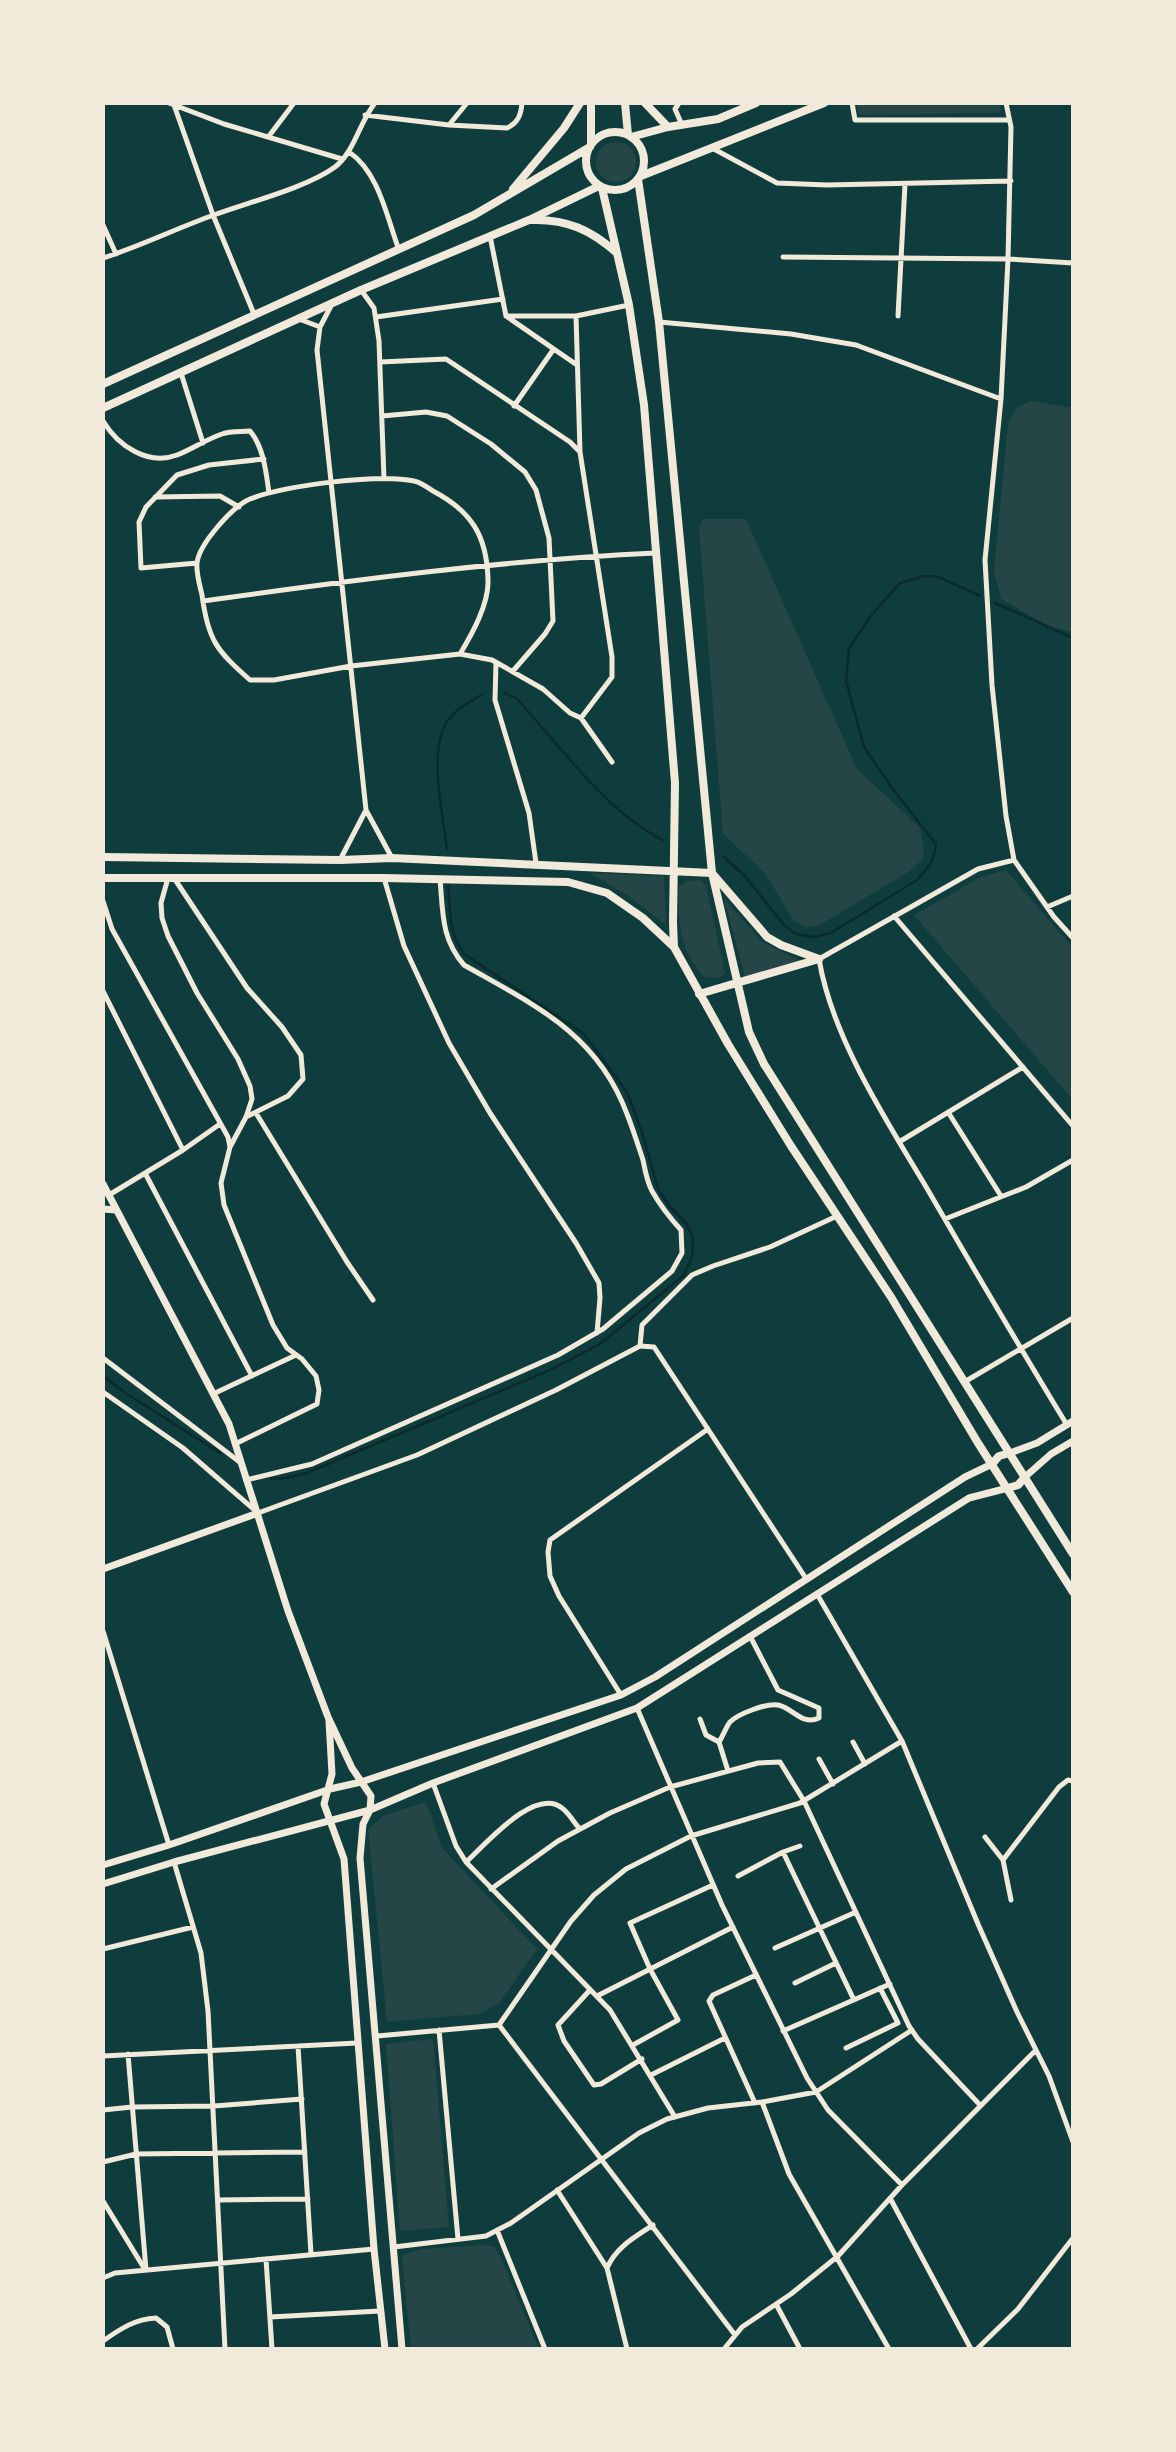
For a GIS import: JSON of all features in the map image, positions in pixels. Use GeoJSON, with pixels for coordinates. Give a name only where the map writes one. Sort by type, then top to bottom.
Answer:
{"type":"FeatureCollection","features":[{"type":"Feature","properties":{"kind":"main road"},"geometry":{"type":"LineString","coordinates":[[507,195],[564,128],[580,103]]}},
{"type":"Feature","properties":{"kind":"main road"},"geometry":{"type":"LineString","coordinates":[[591,103],[590,145],[585,162],[587,171],[600,187],[617,253],[629,305],[643,405],[676,783],[674,947]]}},
{"type":"Feature","properties":{"kind":"main road"},"geometry":{"type":"LineString","coordinates":[[625,103],[629,136],[642,149],[645,159],[639,178],[659,322],[712,873],[749,1032],[764,1064],[1073,1554]]}},
{"type":"Feature","properties":{"kind":"main road"},"geometry":{"type":"LineString","coordinates":[[645,103],[668,127]]}},
{"type":"Feature","properties":{"kind":"main road"},"geometry":{"type":"LineString","coordinates":[[103,384],[474,215],[605,134],[613,132],[629,136],[718,119],[757,103]]}},
{"type":"Feature","properties":{"kind":"main road"},"geometry":{"type":"LineString","coordinates":[[103,408],[362,290],[600,187],[617,191],[626,189],[639,178],[824,103]]}},
{"type":"Feature","properties":{"kind":"main road"},"geometry":{"type":"LineString","coordinates":[[529,220],[554,219],[567,223],[591,233],[617,253]]}},
{"type":"Feature","properties":{"kind":"main road"},"geometry":{"type":"LineString","coordinates":[[103,857],[340,860],[392,858],[712,873],[767,937],[780,945],[819,959]]}},
{"type":"Feature","properties":{"kind":"main road"},"geometry":{"type":"LineString","coordinates":[[103,878],[384,878],[568,882],[607,893],[643,918],[674,947],[762,1101],[891,1297],[1073,1592]]}},
{"type":"Feature","properties":{"kind":"main road"},"geometry":{"type":"LineString","coordinates":[[699,993],[819,959]]}},
{"type":"Feature","properties":{"kind":"main road"},"geometry":{"type":"LineString","coordinates":[[992,1464],[999,1455],[1010,1453]]}},
{"type":"Feature","properties":{"kind":"main road"},"geometry":{"type":"LineString","coordinates":[[1008,1489],[1018,1485],[1025,1477]]}},
{"type":"Feature","properties":{"kind":"street"},"geometry":{"type":"LineString","coordinates":[[269,136],[294,103]]}},
{"type":"Feature","properties":{"kind":"street"},"geometry":{"type":"LineString","coordinates":[[103,258],[297,186],[335,167],[349,152],[365,115],[375,103]]}},
{"type":"Feature","properties":{"kind":"street"},"geometry":{"type":"LineString","coordinates":[[449,125],[467,103]]}},
{"type":"Feature","properties":{"kind":"street"},"geometry":{"type":"LineString","coordinates":[[365,115],[449,125],[507,128],[515,124],[523,103]]}},
{"type":"Feature","properties":{"kind":"street"},"geometry":{"type":"LineString","coordinates":[[852,103],[855,120],[1009,120]]}},
{"type":"Feature","properties":{"kind":"street"},"geometry":{"type":"LineString","coordinates":[[1006,103],[1011,181],[1008,259],[1001,399],[985,560],[992,685],[1006,816],[1014,860],[1073,938]]}},
{"type":"Feature","properties":{"kind":"street"},"geometry":{"type":"LineString","coordinates":[[172,104],[224,124],[342,159]]}},
{"type":"Feature","properties":{"kind":"street"},"geometry":{"type":"LineString","coordinates":[[172,104],[213,215],[254,314]]}},
{"type":"Feature","properties":{"kind":"street"},"geometry":{"type":"LineString","coordinates":[[675,105],[682,125]]}},
{"type":"Feature","properties":{"kind":"street"},"geometry":{"type":"LineString","coordinates":[[712,148],[777,183],[827,185],[1011,181]]}},
{"type":"Feature","properties":{"kind":"street"},"geometry":{"type":"LineString","coordinates":[[349,152],[359,159],[374,183],[399,250]]}},
{"type":"Feature","properties":{"kind":"street"},"geometry":{"type":"LineString","coordinates":[[898,316],[905,184]]}},
{"type":"Feature","properties":{"kind":"street"},"geometry":{"type":"LineString","coordinates":[[103,225],[116,254]]}},
{"type":"Feature","properties":{"kind":"street"},"geometry":{"type":"LineString","coordinates":[[490,236],[506,316],[577,365]]}},
{"type":"Feature","properties":{"kind":"street"},"geometry":{"type":"LineString","coordinates":[[783,257],[1008,259],[1073,264]]}},
{"type":"Feature","properties":{"kind":"street"},"geometry":{"type":"LineString","coordinates":[[362,290],[374,308],[376,317],[384,479]]}},
{"type":"Feature","properties":{"kind":"street"},"geometry":{"type":"LineString","coordinates":[[376,317],[503,299]]}},
{"type":"Feature","properties":{"kind":"street"},"geometry":{"type":"LineString","coordinates":[[332,304],[320,327],[317,350],[366,810],[392,858]]}},
{"type":"Feature","properties":{"kind":"street"},"geometry":{"type":"LineString","coordinates":[[506,316],[576,316],[629,305]]}},
{"type":"Feature","properties":{"kind":"street"},"geometry":{"type":"LineString","coordinates":[[576,316],[580,452],[612,657],[612,677],[581,718]]}},
{"type":"Feature","properties":{"kind":"street"},"geometry":{"type":"LineString","coordinates":[[299,319],[320,327]]}},
{"type":"Feature","properties":{"kind":"street"},"geometry":{"type":"LineString","coordinates":[[659,322],[791,334],[856,345],[1001,399]]}},
{"type":"Feature","properties":{"kind":"street"},"geometry":{"type":"LineString","coordinates":[[514,406],[553,350]]}},
{"type":"Feature","properties":{"kind":"street"},"geometry":{"type":"LineString","coordinates":[[380,362],[446,359],[570,442],[580,452]]}},
{"type":"Feature","properties":{"kind":"street"},"geometry":{"type":"LineString","coordinates":[[181,373],[203,443]]}},
{"type":"Feature","properties":{"kind":"street"},"geometry":{"type":"LineString","coordinates":[[382,416],[426,412],[447,416],[491,444],[525,472],[536,490],[548,538],[553,621],[513,671]]}},
{"type":"Feature","properties":{"kind":"street"},"geometry":{"type":"LineString","coordinates":[[103,421],[119,442],[139,454],[158,459],[176,456],[223,433],[250,431],[257,439],[264,459],[269,493]]}},
{"type":"Feature","properties":{"kind":"street"},"geometry":{"type":"LineString","coordinates":[[197,563],[141,568],[139,522],[146,507],[177,475],[209,465],[264,459]]}},
{"type":"Feature","properties":{"kind":"street"},"geometry":{"type":"LineString","coordinates":[[460,654],[478,622],[488,582],[482,543],[473,521],[450,500],[415,481],[384,479],[331,482],[269,493],[247,500],[211,534],[197,563],[205,617],[216,648],[250,680],[274,680],[351,666],[460,654],[496,662],[543,689],[570,713],[581,718],[612,762]]}},
{"type":"Feature","properties":{"kind":"street"},"geometry":{"type":"LineString","coordinates":[[155,497],[220,496],[239,507]]}},
{"type":"Feature","properties":{"kind":"street"},"geometry":{"type":"LineString","coordinates":[[203,601],[342,581],[550,559],[656,553]]}},
{"type":"Feature","properties":{"kind":"street"},"geometry":{"type":"LineString","coordinates":[[496,662],[495,700],[529,813],[536,863]]}},
{"type":"Feature","properties":{"kind":"street"},"geometry":{"type":"LineString","coordinates":[[340,860],[366,810]]}},
{"type":"Feature","properties":{"kind":"street"},"geometry":{"type":"LineString","coordinates":[[1010,1453],[1037,1443],[1070,1423],[1021,1349],[899,1142],[837,1023],[824,987],[819,959],[978,869],[1014,860]]}},
{"type":"Feature","properties":{"kind":"street"},"geometry":{"type":"LineString","coordinates":[[171,878],[247,988],[282,1027],[300,1055],[303,1079],[288,1096],[246,1118]]}},
{"type":"Feature","properties":{"kind":"street"},"geometry":{"type":"LineString","coordinates":[[171,878],[161,903],[162,918],[197,993],[250,1086],[252,1099],[246,1118],[230,1147],[221,1183],[223,1205],[273,1325],[287,1348],[316,1376],[319,1390],[317,1404],[235,1444]]}},
{"type":"Feature","properties":{"kind":"street"},"geometry":{"type":"LineString","coordinates":[[384,878],[404,946],[449,1043],[490,1113],[599,1283],[597,1333]]}},
{"type":"Feature","properties":{"kind":"street"},"geometry":{"type":"LineString","coordinates":[[246,1480],[312,1464],[558,1355],[597,1333],[672,1270],[682,1253],[681,1230],[650,1189],[627,1112],[616,1088],[590,1049],[555,1020],[464,965],[449,946],[440,879]]}},
{"type":"Feature","properties":{"kind":"street"},"geometry":{"type":"LineString","coordinates":[[1047,907],[1073,896]]}},
{"type":"Feature","properties":{"kind":"street"},"geometry":{"type":"LineString","coordinates":[[103,901],[112,929],[228,1137],[230,1147]]}},
{"type":"Feature","properties":{"kind":"street"},"geometry":{"type":"LineString","coordinates":[[894,916],[1073,1126]]}},
{"type":"Feature","properties":{"kind":"street"},"geometry":{"type":"LineString","coordinates":[[103,991],[183,1150]]}},
{"type":"Feature","properties":{"kind":"street"},"geometry":{"type":"LineString","coordinates":[[899,1142],[1023,1067]]}},
{"type":"Feature","properties":{"kind":"street"},"geometry":{"type":"LineString","coordinates":[[948,1112],[1001,1196]]}},
{"type":"Feature","properties":{"kind":"street"},"geometry":{"type":"LineString","coordinates":[[256,1113],[346,1262],[373,1300]]}},
{"type":"Feature","properties":{"kind":"street"},"geometry":{"type":"LineString","coordinates":[[109,1195],[220,1124]]}},
{"type":"Feature","properties":{"kind":"street"},"geometry":{"type":"LineString","coordinates":[[945,1219],[1026,1187],[1073,1160]]}},
{"type":"Feature","properties":{"kind":"street"},"geometry":{"type":"LineString","coordinates":[[145,1173],[252,1376]]}},
{"type":"Feature","properties":{"kind":"street"},"geometry":{"type":"LineString","coordinates":[[103,1184],[229,1424],[288,1611],[328,1717],[371,1796],[370,1810],[363,1824],[360,1858],[402,2349]]}},
{"type":"Feature","properties":{"kind":"street"},"geometry":{"type":"LineString","coordinates":[[103,1209],[116,1210]]}},
{"type":"Feature","properties":{"kind":"street"},"geometry":{"type":"LineString","coordinates":[[640,1346],[642,1325],[692,1276],[770,1247],[837,1216]]}},
{"type":"Feature","properties":{"kind":"street"},"geometry":{"type":"LineString","coordinates":[[966,1381],[1073,1318]]}},
{"type":"Feature","properties":{"kind":"street"},"geometry":{"type":"LineString","coordinates":[[103,1569],[416,1455],[556,1390],[640,1346],[654,1347],[807,1580]]}},
{"type":"Feature","properties":{"kind":"street"},"geometry":{"type":"LineString","coordinates":[[213,1394],[296,1355]]}},
{"type":"Feature","properties":{"kind":"street"},"geometry":{"type":"LineString","coordinates":[[103,1358],[241,1463]]}},
{"type":"Feature","properties":{"kind":"street"},"geometry":{"type":"LineString","coordinates":[[103,1392],[183,1448],[258,1513]]}},
{"type":"Feature","properties":{"kind":"street"},"geometry":{"type":"LineString","coordinates":[[621,1695],[559,1596],[550,1576],[550,1540],[708,1429]]}},
{"type":"Feature","properties":{"kind":"street"},"geometry":{"type":"LineString","coordinates":[[1025,1477],[1051,1454],[1073,1440]]}},
{"type":"Feature","properties":{"kind":"street"},"geometry":{"type":"LineString","coordinates":[[103,1865],[621,1695],[654,1677],[965,1478],[992,1464]]}},
{"type":"Feature","properties":{"kind":"street"},"geometry":{"type":"LineString","coordinates":[[103,1884],[174,1862],[370,1810],[433,1783],[637,1708],[970,1498],[1008,1489]]}},
{"type":"Feature","properties":{"kind":"street"},"geometry":{"type":"LineString","coordinates":[[817,1594],[902,1741],[978,1924],[1049,2076],[1073,2142]]}},
{"type":"Feature","properties":{"kind":"street"},"geometry":{"type":"LineString","coordinates":[[103,1631],[169,1845]]}},
{"type":"Feature","properties":{"kind":"street"},"geometry":{"type":"LineString","coordinates":[[719,1742],[731,1722],[758,1707],[778,1705],[805,1720],[819,1718],[819,1708],[778,1690],[750,1636]]}},
{"type":"Feature","properties":{"kind":"street"},"geometry":{"type":"LineString","coordinates":[[637,1708],[713,1885],[783,2031],[816,2092],[828,2110],[902,2185]]}},
{"type":"Feature","properties":{"kind":"street"},"geometry":{"type":"LineString","coordinates":[[328,1717],[332,1774],[324,1804],[344,1859],[374,2249],[385,2349]]}},
{"type":"Feature","properties":{"kind":"street"},"geometry":{"type":"LineString","coordinates":[[700,1719],[706,1735],[719,1742],[728,1771]]}},
{"type":"Feature","properties":{"kind":"street"},"geometry":{"type":"LineString","coordinates":[[499,2025],[571,1921],[594,1895],[626,1869],[691,1836],[804,1801],[902,1741]]}},
{"type":"Feature","properties":{"kind":"street"},"geometry":{"type":"LineString","coordinates":[[853,1742],[865,1764]]}},
{"type":"Feature","properties":{"kind":"street"},"geometry":{"type":"LineString","coordinates":[[820,1759],[833,1784]]}},
{"type":"Feature","properties":{"kind":"street"},"geometry":{"type":"LineString","coordinates":[[491,1889],[558,1841],[610,1813],[670,1787],[758,1763],[780,1762],[804,1801],[912,2030],[980,2105]]}},
{"type":"Feature","properties":{"kind":"street"},"geometry":{"type":"LineString","coordinates":[[1003,1860],[1059,1787],[1068,1780],[1073,1781]]}},
{"type":"Feature","properties":{"kind":"street"},"geometry":{"type":"LineString","coordinates":[[433,1783],[456,1846],[466,1862],[610,2010],[675,2117]]}},
{"type":"Feature","properties":{"kind":"street"},"geometry":{"type":"LineString","coordinates":[[466,1862],[515,1816],[534,1805],[548,1802],[561,1807],[580,1829]]}},
{"type":"Feature","properties":{"kind":"street"},"geometry":{"type":"LineString","coordinates":[[985,1837],[1003,1860],[1011,1900]]}},
{"type":"Feature","properties":{"kind":"street"},"geometry":{"type":"LineString","coordinates":[[738,1876],[800,1846]]}},
{"type":"Feature","properties":{"kind":"street"},"geometry":{"type":"LineString","coordinates":[[783,1852],[854,2000]]}},
{"type":"Feature","properties":{"kind":"street"},"geometry":{"type":"LineString","coordinates":[[174,1862],[201,1953],[211,2049],[225,2349]]}},
{"type":"Feature","properties":{"kind":"street"},"geometry":{"type":"LineString","coordinates":[[633,2045],[678,2020],[650,1969],[630,1923],[713,1885]]}},
{"type":"Feature","properties":{"kind":"street"},"geometry":{"type":"LineString","coordinates":[[775,1948],[856,1912]]}},
{"type":"Feature","properties":{"kind":"street"},"geometry":{"type":"LineString","coordinates":[[103,1949],[193,1927]]}},
{"type":"Feature","properties":{"kind":"street"},"geometry":{"type":"LineString","coordinates":[[597,1996],[733,1927]]}},
{"type":"Feature","properties":{"kind":"street"},"geometry":{"type":"LineString","coordinates":[[795,1983],[836,1963]]}},
{"type":"Feature","properties":{"kind":"street"},"geometry":{"type":"LineString","coordinates":[[756,1975],[713,1995],[709,2001],[789,2174],[889,2349]]}},
{"type":"Feature","properties":{"kind":"street"},"geometry":{"type":"LineString","coordinates":[[783,2031],[890,1984]]}},
{"type":"Feature","properties":{"kind":"street"},"geometry":{"type":"LineString","coordinates":[[846,2048],[898,2023],[880,1988]]}},
{"type":"Feature","properties":{"kind":"street"},"geometry":{"type":"LineString","coordinates":[[590,1990],[558,2025],[564,2041],[594,2085],[601,2084],[642,2059]]}},
{"type":"Feature","properties":{"kind":"street"},"geometry":{"type":"LineString","coordinates":[[377,2036],[499,2025]]}},
{"type":"Feature","properties":{"kind":"street"},"geometry":{"type":"LineString","coordinates":[[499,2025],[603,2158],[735,2335]]}},
{"type":"Feature","properties":{"kind":"street"},"geometry":{"type":"LineString","coordinates":[[439,2030],[458,2239]]}},
{"type":"Feature","properties":{"kind":"street"},"geometry":{"type":"LineString","coordinates":[[394,2247],[486,2236],[639,2133],[675,2117],[708,2108],[758,2103],[816,2092],[912,2030]]}},
{"type":"Feature","properties":{"kind":"street"},"geometry":{"type":"LineString","coordinates":[[871,2037],[877,2053]]}},
{"type":"Feature","properties":{"kind":"street"},"geometry":{"type":"LineString","coordinates":[[651,2075],[725,2038]]}},
{"type":"Feature","properties":{"kind":"street"},"geometry":{"type":"LineString","coordinates":[[103,2056],[357,2043]]}},
{"type":"Feature","properties":{"kind":"street"},"geometry":{"type":"LineString","coordinates":[[298,2046],[311,2255]]}},
{"type":"Feature","properties":{"kind":"street"},"geometry":{"type":"LineString","coordinates":[[724,2349],[742,2327],[838,2256],[902,2185],[1036,2050]]}},
{"type":"Feature","properties":{"kind":"street"},"geometry":{"type":"LineString","coordinates":[[128,2054],[146,2270]]}},
{"type":"Feature","properties":{"kind":"street"},"geometry":{"type":"LineString","coordinates":[[103,2110],[214,2106],[302,2099]]}},
{"type":"Feature","properties":{"kind":"street"},"geometry":{"type":"LineString","coordinates":[[103,2162],[136,2154],[305,2152]]}},
{"type":"Feature","properties":{"kind":"street"},"geometry":{"type":"LineString","coordinates":[[557,2190],[607,2268],[627,2349]]}},
{"type":"Feature","properties":{"kind":"street"},"geometry":{"type":"LineString","coordinates":[[890,2198],[971,2349]]}},
{"type":"Feature","properties":{"kind":"street"},"geometry":{"type":"LineString","coordinates":[[219,2200],[308,2199]]}},
{"type":"Feature","properties":{"kind":"street"},"geometry":{"type":"LineString","coordinates":[[103,2201],[146,2270]]}},
{"type":"Feature","properties":{"kind":"street"},"geometry":{"type":"LineString","coordinates":[[607,2268],[612,2256],[622,2246],[653,2225]]}},
{"type":"Feature","properties":{"kind":"street"},"geometry":{"type":"LineString","coordinates":[[497,2230],[545,2349]]}},
{"type":"Feature","properties":{"kind":"street"},"geometry":{"type":"LineString","coordinates":[[977,2349],[1018,2309],[1073,2238]]}},
{"type":"Feature","properties":{"kind":"street"},"geometry":{"type":"LineString","coordinates":[[103,2278],[115,2273],[374,2249]]}},
{"type":"Feature","properties":{"kind":"street"},"geometry":{"type":"LineString","coordinates":[[267,2259],[272,2349]]}},
{"type":"Feature","properties":{"kind":"street"},"geometry":{"type":"LineString","coordinates":[[776,2304],[800,2349]]}},
{"type":"Feature","properties":{"kind":"street"},"geometry":{"type":"LineString","coordinates":[[270,2318],[380,2311]]}},
{"type":"Feature","properties":{"kind":"street"},"geometry":{"type":"LineString","coordinates":[[103,2341],[123,2327],[143,2319],[156,2318],[167,2327],[173,2349]]}},
{"type":"Feature","properties":{"kind":"shaded area"},"geometry":{"type":"Polygon","coordinates":[[[857,103],[999,103],[1001,111],[858,115],[857,103]]]}},
{"type":"Feature","properties":{"kind":"shaded area"},"geometry":{"type":"Polygon","coordinates":[[[616,142],[624,143],[630,148],[635,154],[635,170],[630,176],[624,181],[616,182],[608,181],[602,176],[597,170],[596,162],[597,154],[602,148],[608,143],[616,142]]]}},
{"type":"Feature","properties":{"kind":"shaded area"},"geometry":{"type":"Polygon","coordinates":[[[1031,401],[1073,408],[1073,632],[1048,626],[1001,599],[994,572],[1008,423],[1018,407],[1031,401]]]}},
{"type":"Feature","properties":{"kind":"shaded area"},"geometry":{"type":"Polygon","coordinates":[[[703,519],[746,519],[857,769],[920,828],[924,847],[923,859],[907,873],[818,926],[806,927],[794,921],[765,873],[723,834],[699,529],[703,519]]]}},
{"type":"Feature","properties":{"kind":"shaded area"},"geometry":{"type":"Polygon","coordinates":[[[1006,870],[1073,948],[1073,1100],[914,915],[981,877],[1006,870]]]}},
{"type":"Feature","properties":{"kind":"shaded area"},"geometry":{"type":"Polygon","coordinates":[[[589,873],[664,876],[666,925],[627,895],[589,873]]]}},
{"type":"Feature","properties":{"kind":"shaded area"},"geometry":{"type":"Polygon","coordinates":[[[700,880],[706,885],[725,973],[719,978],[704,977],[689,955],[682,935],[678,887],[687,881],[700,880]]]}},
{"type":"Feature","properties":{"kind":"shaded area"},"geometry":{"type":"Polygon","coordinates":[[[724,898],[762,942],[801,961],[745,978],[724,898]]]}},
{"type":"Feature","properties":{"kind":"shaded area"},"geometry":{"type":"Polygon","coordinates":[[[426,1802],[442,1848],[537,1949],[499,2003],[479,2014],[387,2022],[368,1830],[383,1816],[426,1802]]]}},
{"type":"Feature","properties":{"kind":"shaded area"},"geometry":{"type":"Polygon","coordinates":[[[433,2039],[449,2227],[400,2231],[386,2044],[433,2039]]]}},
{"type":"Feature","properties":{"kind":"shaded area"},"geometry":{"type":"Polygon","coordinates":[[[485,2245],[495,2247],[500,2256],[539,2349],[411,2349],[402,2260],[404,2254],[421,2249],[485,2245]]]}},
{"type":"Feature","properties":{"kind":"waterway"},"geometry":{"type":"LineString","coordinates":[[724,857],[744,875],[785,926],[796,934],[813,937],[831,933],[917,880],[930,863],[936,844],[864,747],[846,681],[849,648],[869,618],[900,583],[924,576],[939,577],[980,596]]}},
{"type":"Feature","properties":{"kind":"waterway"},"geometry":{"type":"LineString","coordinates":[[995,603],[1073,638]]}},
{"type":"Feature","properties":{"kind":"waterway"},"geometry":{"type":"LineString","coordinates":[[504,693],[516,698],[585,776],[622,813],[663,840]]}},
{"type":"Feature","properties":{"kind":"waterway"},"geometry":{"type":"LineString","coordinates":[[447,849],[438,786],[440,738],[452,715],[483,694]]}},
{"type":"Feature","properties":{"kind":"waterway"},"geometry":{"type":"LineString","coordinates":[[271,1479],[307,1473],[550,1370],[600,1344],[684,1275],[692,1257],[693,1239],[687,1224],[670,1207],[658,1189],[643,1135],[627,1092],[584,1034],[464,954],[453,930],[448,886]]}},
{"type":"Feature","properties":{"kind":"waterway"},"geometry":{"type":"LineString","coordinates":[[103,1376],[220,1453]]}}]}
